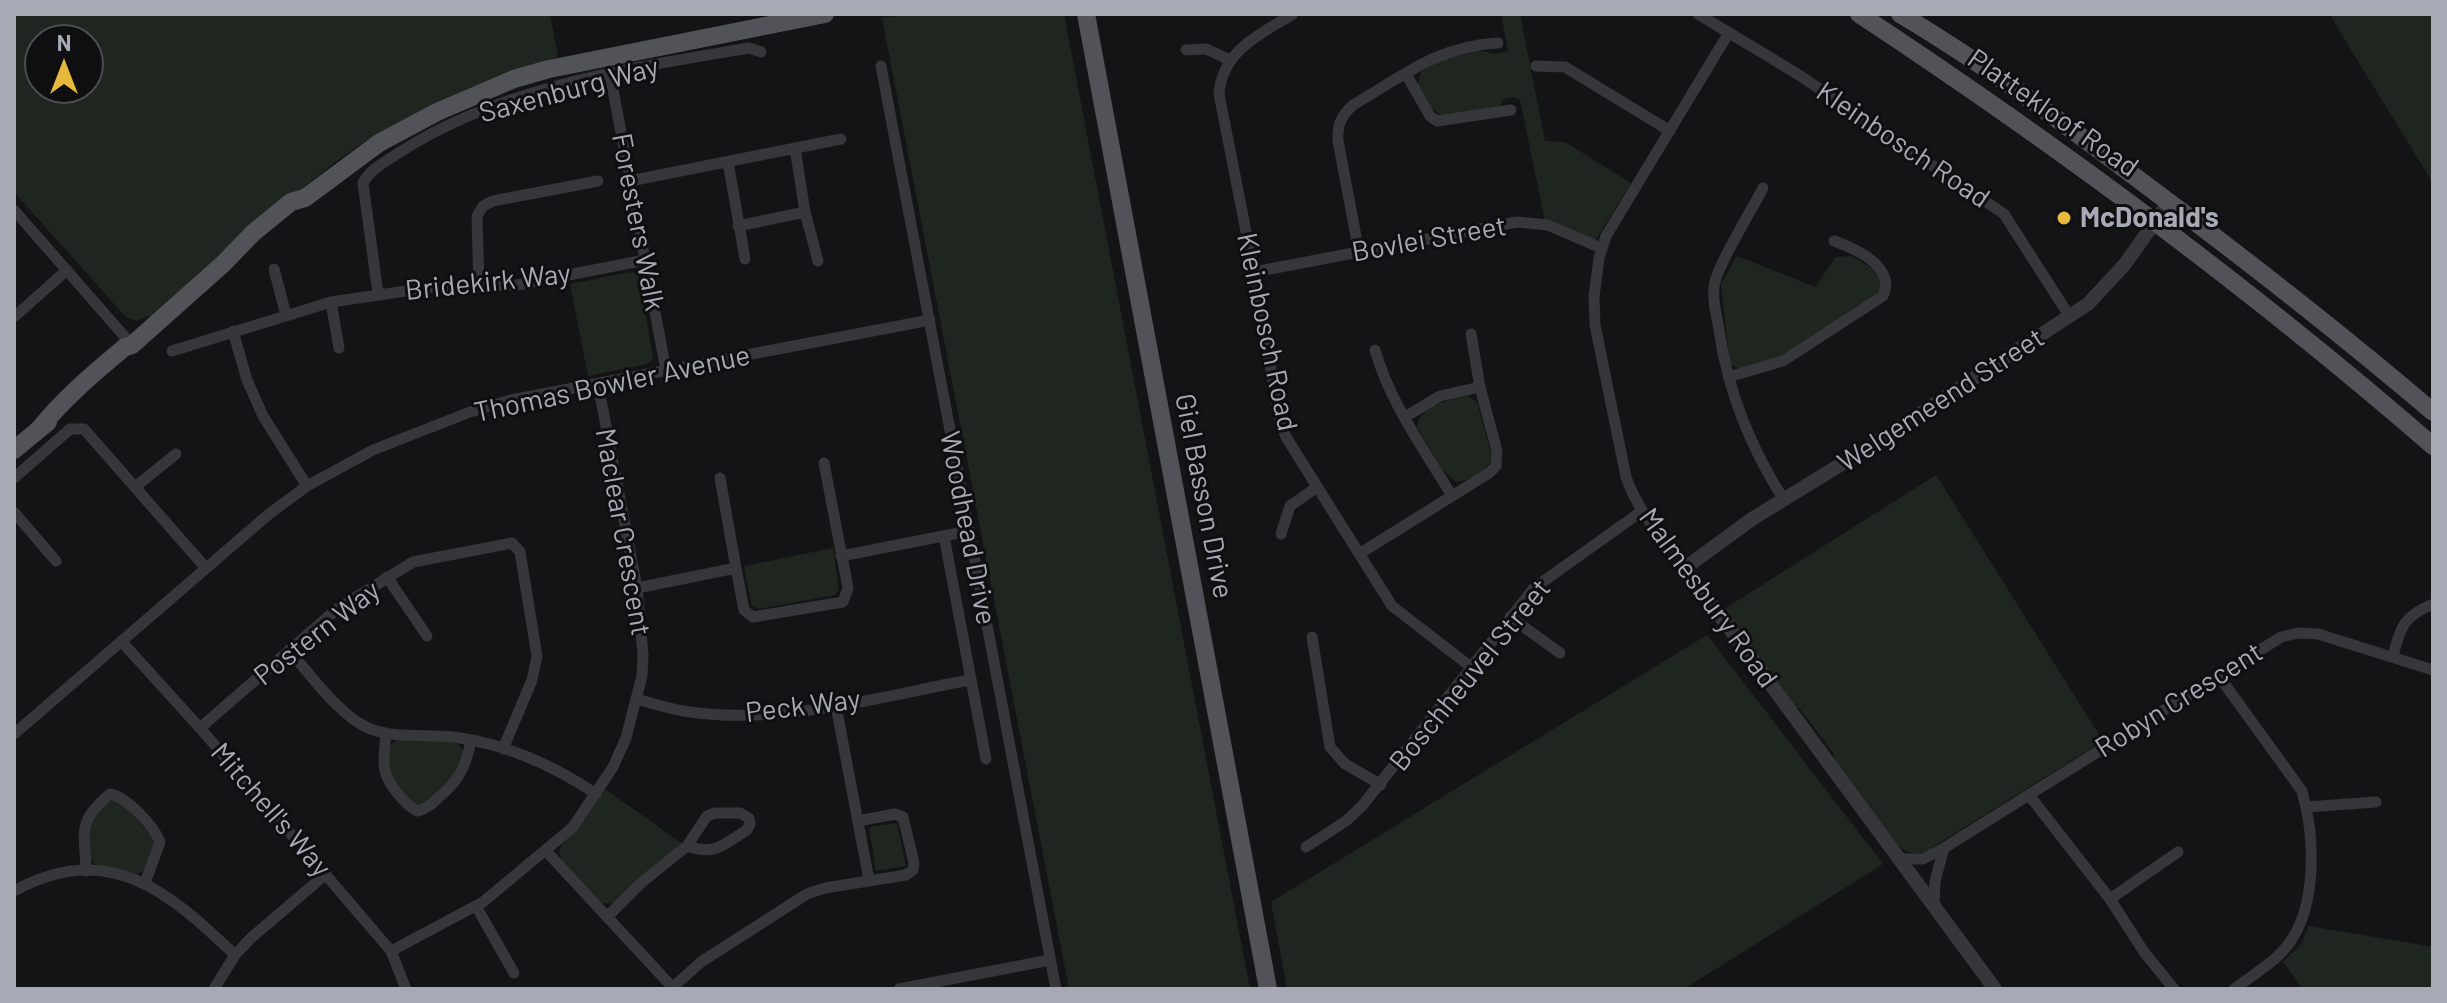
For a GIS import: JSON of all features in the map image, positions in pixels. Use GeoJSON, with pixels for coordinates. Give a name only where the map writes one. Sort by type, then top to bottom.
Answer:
{"type":"FeatureCollection","features":[{"type":"Feature","properties":{"kind":"main road"},"geometry":{"type":"LineString","coordinates":[[14,450],[92,390],[126,357],[132,345],[253,233],[291,202],[305,198],[355,160],[406,128],[514,79],[592,59],[825,14]]}},
{"type":"Feature","properties":{"kind":"main road","name":"Giel Basson Drive"},"geometry":{"type":"LineString","coordinates":[[1086,14],[1268,989]]}},
{"type":"Feature","properties":{"kind":"main road","name":"Plattekloof Road"},"geometry":{"type":"LineString","coordinates":[[1859,14],[2030,129],[2155,221],[2433,446]]}},
{"type":"Feature","properties":{"kind":"main road","name":"Plattekloof Road"},"geometry":{"type":"LineString","coordinates":[[1900,14],[1950,43],[2270,277],[2433,412]]}},
{"type":"Feature","properties":{"kind":"street"},"geometry":{"type":"LineString","coordinates":[[1186,50],[1206,49],[1230,60],[1248,42],[1293,14]]}},
{"type":"Feature","properties":{"kind":"street","name":"Kleinbosch Road"},"geometry":{"type":"LineString","coordinates":[[1698,14],[1811,83],[2004,214],[2070,317]]}},
{"type":"Feature","properties":{"kind":"street","name":"Malmesbury Road"},"geometry":{"type":"LineString","coordinates":[[1728,34],[1601,248],[1595,278],[1595,325],[1626,477],[1642,511],[1995,989]]}},
{"type":"Feature","properties":{"kind":"street"},"geometry":{"type":"LineString","coordinates":[[1359,252],[1338,141],[1338,127],[1345,113],[1353,105],[1449,51],[1498,43]]}},
{"type":"Feature","properties":{"kind":"street","name":"Saxenburg Way"},"geometry":{"type":"LineString","coordinates":[[378,294],[363,189],[368,175],[410,146],[475,113],[579,81],[749,48],[761,52]]}},
{"type":"Feature","properties":{"kind":"street","name":"Kleinbosch Road"},"geometry":{"type":"LineString","coordinates":[[1230,60],[1220,83],[1220,108],[1254,272],[1280,422],[1286,437],[1392,606],[1471,667]]}},
{"type":"Feature","properties":{"kind":"street","name":"Woodhead Drive"},"geometry":{"type":"LineString","coordinates":[[881,66],[1056,989]]}},
{"type":"Feature","properties":{"kind":"street"},"geometry":{"type":"LineString","coordinates":[[1536,66],[1565,67],[1670,131]]}},
{"type":"Feature","properties":{"kind":"street","name":"Foresters Walk"},"geometry":{"type":"LineString","coordinates":[[610,74],[666,370]]}},
{"type":"Feature","properties":{"kind":"street"},"geometry":{"type":"LineString","coordinates":[[1406,74],[1430,116],[1437,121],[1511,110]]}},
{"type":"Feature","properties":{"kind":"street"},"geometry":{"type":"LineString","coordinates":[[630,181],[841,139]]}},
{"type":"Feature","properties":{"kind":"street"},"geometry":{"type":"LineString","coordinates":[[795,148],[805,212],[818,261]]}},
{"type":"Feature","properties":{"kind":"street"},"geometry":{"type":"LineString","coordinates":[[728,162],[745,259]]}},
{"type":"Feature","properties":{"kind":"street"},"geometry":{"type":"LineString","coordinates":[[479,287],[477,216],[483,206],[493,201],[598,181]]}},
{"type":"Feature","properties":{"kind":"street"},"geometry":{"type":"LineString","coordinates":[[1763,188],[1714,287],[1728,377],[1752,445],[1784,500]]}},
{"type":"Feature","properties":{"kind":"street","name":"Welgemeend Street"},"geometry":{"type":"LineString","coordinates":[[1685,568],[1752,519],[2070,317],[2104,289],[2169,202]]}},
{"type":"Feature","properties":{"kind":"street"},"geometry":{"type":"LineString","coordinates":[[14,210],[132,345]]}},
{"type":"Feature","properties":{"kind":"street"},"geometry":{"type":"LineString","coordinates":[[738,226],[805,212]]}},
{"type":"Feature","properties":{"kind":"street","name":"Bovlei Street"},"geometry":{"type":"LineString","coordinates":[[1254,272],[1527,222],[1557,229],[1601,248]]}},
{"type":"Feature","properties":{"kind":"street"},"geometry":{"type":"LineString","coordinates":[[1728,377],[1783,361],[1883,296],[1887,283],[1884,272],[1834,241]]}},
{"type":"Feature","properties":{"kind":"street","name":"Bridekirk Way"},"geometry":{"type":"LineString","coordinates":[[172,351],[331,302],[433,287],[517,285],[645,260]]}},
{"type":"Feature","properties":{"kind":"street"},"geometry":{"type":"LineString","coordinates":[[274,269],[286,315]]}},
{"type":"Feature","properties":{"kind":"street"},"geometry":{"type":"LineString","coordinates":[[14,317],[67,270]]}},
{"type":"Feature","properties":{"kind":"street"},"geometry":{"type":"LineString","coordinates":[[331,302],[339,348]]}},
{"type":"Feature","properties":{"kind":"street","name":"Thomas Bowler Avenue"},"geometry":{"type":"LineString","coordinates":[[14,734],[253,525],[307,486],[373,450],[432,425],[511,400],[930,320]]}},
{"type":"Feature","properties":{"kind":"street"},"geometry":{"type":"LineString","coordinates":[[233,331],[247,380],[263,416],[307,486]]}},
{"type":"Feature","properties":{"kind":"street"},"geometry":{"type":"LineString","coordinates":[[1359,554],[1496,466],[1497,451],[1480,387],[1471,334]]}},
{"type":"Feature","properties":{"kind":"street"},"geometry":{"type":"LineString","coordinates":[[1375,350],[1381,371],[1405,417],[1452,496]]}},
{"type":"Feature","properties":{"kind":"street","name":"Maclear Crescent"},"geometry":{"type":"LineString","coordinates":[[391,951],[476,906],[546,851],[573,827],[621,750],[637,699],[644,663],[637,588],[598,384]]}},
{"type":"Feature","properties":{"kind":"street"},"geometry":{"type":"LineString","coordinates":[[1405,417],[1440,396],[1480,387]]}},
{"type":"Feature","properties":{"kind":"street"},"geometry":{"type":"LineString","coordinates":[[14,478],[67,432],[77,427],[87,431],[205,567]]}},
{"type":"Feature","properties":{"kind":"street"},"geometry":{"type":"LineString","coordinates":[[135,487],[176,454]]}},
{"type":"Feature","properties":{"kind":"street"},"geometry":{"type":"LineString","coordinates":[[720,478],[744,610],[759,618],[843,602],[848,588],[824,463]]}},
{"type":"Feature","properties":{"kind":"street"},"geometry":{"type":"LineString","coordinates":[[1281,534],[1290,506],[1317,487]]}},
{"type":"Feature","properties":{"kind":"street","name":"Boschheuvel Street"},"geometry":{"type":"LineString","coordinates":[[1306,847],[1346,821],[1381,785],[1540,582],[1642,511]]}},
{"type":"Feature","properties":{"kind":"street"},"geometry":{"type":"LineString","coordinates":[[14,512],[56,561]]}},
{"type":"Feature","properties":{"kind":"street"},"geometry":{"type":"LineString","coordinates":[[841,556],[969,531]]}},
{"type":"Feature","properties":{"kind":"street"},"geometry":{"type":"LineString","coordinates":[[944,536],[986,759]]}},
{"type":"Feature","properties":{"kind":"street","name":"Postern Way"},"geometry":{"type":"LineString","coordinates":[[200,728],[337,609],[387,577],[424,558],[506,542],[517,546],[537,656],[532,680],[503,749]]}},
{"type":"Feature","properties":{"kind":"street"},"geometry":{"type":"LineString","coordinates":[[637,588],[736,568]]}},
{"type":"Feature","properties":{"kind":"street"},"geometry":{"type":"LineString","coordinates":[[387,577],[427,636]]}},
{"type":"Feature","properties":{"kind":"street"},"geometry":{"type":"LineString","coordinates":[[2393,656],[2400,628],[2408,618],[2433,604]]}},
{"type":"Feature","properties":{"kind":"street"},"geometry":{"type":"LineString","coordinates":[[1510,617],[1560,653]]}},
{"type":"Feature","properties":{"kind":"street","name":"Robyn Crescent"},"geometry":{"type":"LineString","coordinates":[[1900,859],[1923,859],[1944,848],[2272,641],[2298,633],[2318,634],[2433,670]]}},
{"type":"Feature","properties":{"kind":"street"},"geometry":{"type":"LineString","coordinates":[[1312,637],[1330,747],[1344,763],[1381,785]]}},
{"type":"Feature","properties":{"kind":"street","name":"Mitchell's Way"},"geometry":{"type":"LineString","coordinates":[[121,641],[200,728],[391,951],[406,989]]}},
{"type":"Feature","properties":{"kind":"street"},"geometry":{"type":"LineString","coordinates":[[289,650],[355,720],[369,728],[386,733],[471,741],[503,749],[559,770],[596,794]]}},
{"type":"Feature","properties":{"kind":"street"},"geometry":{"type":"LineString","coordinates":[[2218,675],[2302,791],[2306,807],[2311,884],[2292,940],[2282,953],[2234,989]]}},
{"type":"Feature","properties":{"kind":"street","name":"Peck Way"},"geometry":{"type":"LineString","coordinates":[[637,699],[690,712],[799,712],[969,680]]}},
{"type":"Feature","properties":{"kind":"street"},"geometry":{"type":"LineString","coordinates":[[836,706],[869,880]]}},
{"type":"Feature","properties":{"kind":"street"},"geometry":{"type":"LineString","coordinates":[[386,733],[383,770],[409,806],[417,811],[426,809],[455,785],[465,769],[471,741]]}},
{"type":"Feature","properties":{"kind":"street"},"geometry":{"type":"LineString","coordinates":[[86,871],[87,816],[110,794],[119,796],[146,822],[160,842],[145,883]]}},
{"type":"Feature","properties":{"kind":"street"},"geometry":{"type":"LineString","coordinates":[[2029,795],[2110,899],[2144,952],[2174,989]]}},
{"type":"Feature","properties":{"kind":"street"},"geometry":{"type":"LineString","coordinates":[[2306,807],[2376,802]]}},
{"type":"Feature","properties":{"kind":"street"},"geometry":{"type":"LineString","coordinates":[[607,917],[641,883],[687,846],[704,818],[710,814],[740,813],[749,818],[747,830],[713,850],[703,851],[687,846]]}},
{"type":"Feature","properties":{"kind":"street"},"geometry":{"type":"LineString","coordinates":[[546,851],[674,988],[701,962],[792,902],[816,891],[906,875],[913,870],[906,821],[895,814],[858,821]]}},
{"type":"Feature","properties":{"kind":"street"},"geometry":{"type":"LineString","coordinates":[[1934,905],[1935,881],[1944,848]]}},
{"type":"Feature","properties":{"kind":"street"},"geometry":{"type":"LineString","coordinates":[[2110,899],[2178,852]]}},
{"type":"Feature","properties":{"kind":"street"},"geometry":{"type":"LineString","coordinates":[[14,891],[43,878],[86,871],[116,874],[145,883],[184,908],[235,955]]}},
{"type":"Feature","properties":{"kind":"street"},"geometry":{"type":"LineString","coordinates":[[214,989],[235,955],[251,938],[326,874]]}},
{"type":"Feature","properties":{"kind":"street"},"geometry":{"type":"LineString","coordinates":[[476,906],[514,973]]}},
{"type":"Feature","properties":{"kind":"street"},"geometry":{"type":"LineString","coordinates":[[899,989],[937,985],[1050,960]]}},
{"type":"Feature","properties":{"kind":"shaded area"},"geometry":{"type":"Polygon","coordinates":[[[14,14],[550,14],[558,57],[458,94],[410,116],[363,143],[311,181],[151,318],[148,316],[136,321],[125,316],[14,192],[14,14]]]}},
{"type":"Feature","properties":{"kind":"shaded area"},"geometry":{"type":"Polygon","coordinates":[[[912,14],[1064,14],[1250,989],[1069,989],[882,18],[912,14]]]}},
{"type":"Feature","properties":{"kind":"shaded area"},"geometry":{"type":"Polygon","coordinates":[[[1501,14],[1520,14],[1545,141],[1565,142],[1631,183],[1595,241],[1545,221],[1520,100],[1515,97],[1504,99],[1498,108],[1440,115],[1431,107],[1418,84],[1421,72],[1451,56],[1470,51],[1499,54],[1508,50],[1501,14]]]}},
{"type":"Feature","properties":{"kind":"shaded area"},"geometry":{"type":"Polygon","coordinates":[[[2330,14],[2433,14],[2433,183],[2340,32],[2330,14]]]}},
{"type":"Feature","properties":{"kind":"shaded area"},"geometry":{"type":"Polygon","coordinates":[[[1737,256],[1815,287],[1836,257],[1852,256],[1879,273],[1882,283],[1879,296],[1783,356],[1739,369],[1730,364],[1721,284],[1737,256]]]}},
{"type":"Feature","properties":{"kind":"shaded area"},"geometry":{"type":"Polygon","coordinates":[[[636,273],[640,278],[653,359],[648,364],[588,376],[570,284],[636,273]]]}},
{"type":"Feature","properties":{"kind":"shaded area"},"geometry":{"type":"Polygon","coordinates":[[[1467,396],[1477,402],[1492,458],[1477,474],[1456,482],[1442,469],[1417,427],[1429,409],[1467,396]]]}},
{"type":"Feature","properties":{"kind":"shaded area"},"geometry":{"type":"Polygon","coordinates":[[[1936,475],[2103,741],[1925,852],[1917,853],[1906,851],[1896,843],[1834,760],[1834,754],[1799,708],[1793,707],[1721,611],[1936,475]]]}},
{"type":"Feature","properties":{"kind":"shaded area"},"geometry":{"type":"Polygon","coordinates":[[[833,548],[839,589],[835,595],[758,609],[752,606],[744,566],[833,548]]]}},
{"type":"Feature","properties":{"kind":"shaded area"},"geometry":{"type":"Polygon","coordinates":[[[1707,635],[1883,864],[1684,989],[1287,989],[1271,902],[1707,635]]]}},
{"type":"Feature","properties":{"kind":"shaded area"},"geometry":{"type":"Polygon","coordinates":[[[397,739],[453,742],[464,753],[457,774],[422,805],[413,804],[390,777],[389,747],[397,739]]]}},
{"type":"Feature","properties":{"kind":"shaded area"},"geometry":{"type":"Polygon","coordinates":[[[605,789],[683,844],[614,903],[601,903],[562,861],[559,853],[562,844],[582,823],[605,789]]]}},
{"type":"Feature","properties":{"kind":"shaded area"},"geometry":{"type":"Polygon","coordinates":[[[112,800],[123,802],[156,842],[144,870],[138,874],[97,867],[90,858],[89,820],[112,800]]]}},
{"type":"Feature","properties":{"kind":"shaded area"},"geometry":{"type":"Polygon","coordinates":[[[897,823],[906,866],[876,871],[869,827],[897,823]]]}},
{"type":"Feature","properties":{"kind":"shaded area"},"geometry":{"type":"Polygon","coordinates":[[[2309,926],[2433,947],[2433,989],[2303,989],[2283,962],[2301,944],[2309,926]]]}},
{"type":"Feature","properties":{"kind":"place","name":"McDonald's"},"geometry":{"type":"Point","coordinates":[2064,218]}}]}
